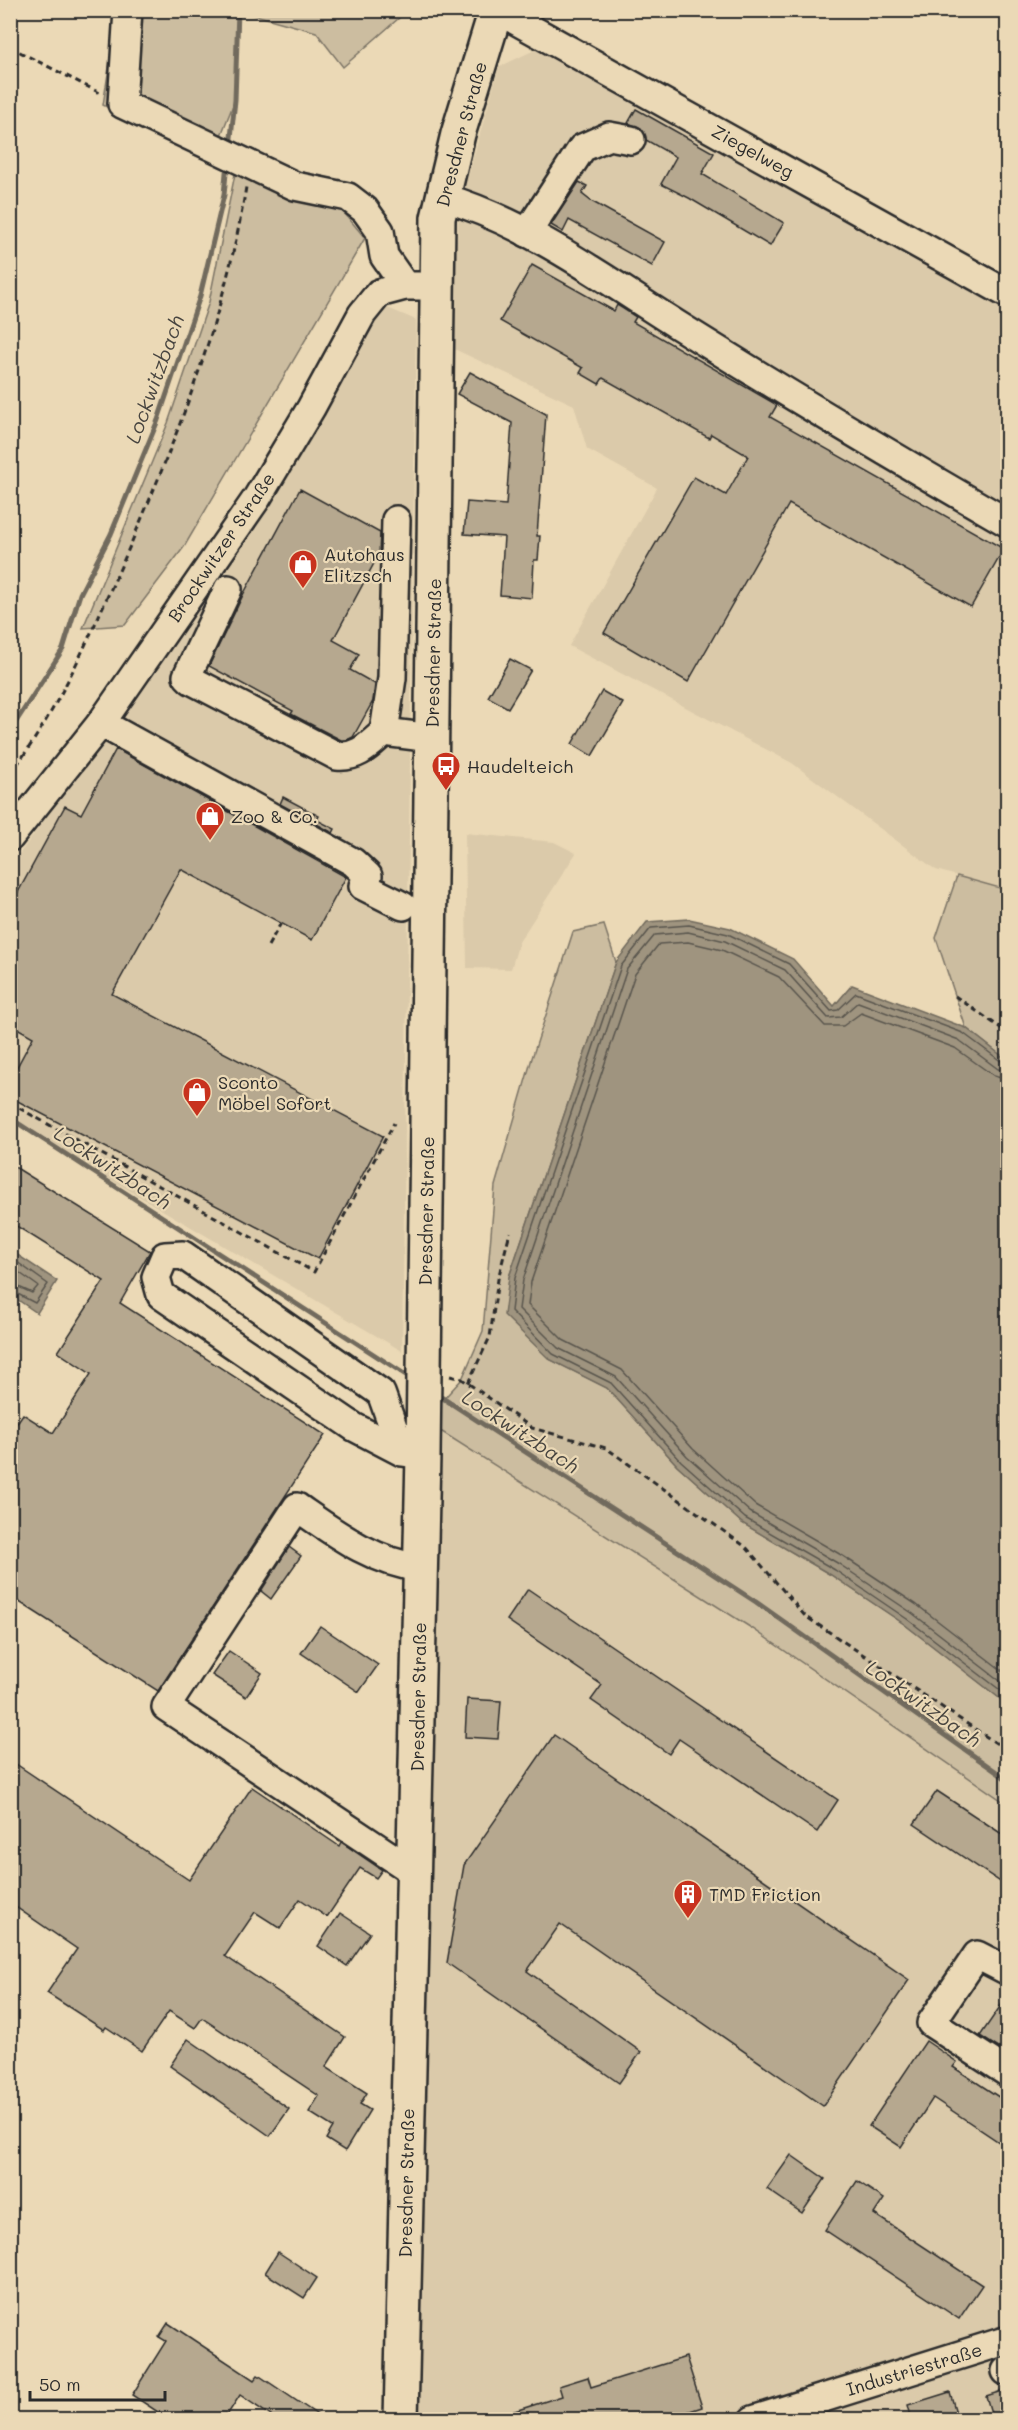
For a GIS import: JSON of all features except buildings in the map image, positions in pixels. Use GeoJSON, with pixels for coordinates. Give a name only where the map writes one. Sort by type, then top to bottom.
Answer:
{"type":"FeatureCollection","features":[{"type":"Feature","properties":{"kind":"main road","name":"Dresdner Straße"},"geometry":{"type":"LineString","coordinates":[[401,2420],[421,1568],[413,1453],[424,1400],[438,218],[458,134],[497,10]]}},
{"type":"Feature","properties":{"kind":"street"},"geometry":{"type":"LineString","coordinates":[[128,10],[122,104],[295,186],[348,197],[365,210],[380,231],[384,256],[405,286]]}},
{"type":"Feature","properties":{"kind":"street","name":"Ziegelweg"},"geometry":{"type":"LineString","coordinates":[[497,10],[1008,294]]}},
{"type":"Feature","properties":{"kind":"street"},"geometry":{"type":"LineString","coordinates":[[527,233],[582,148],[609,136],[631,140]]}},
{"type":"Feature","properties":{"kind":"street"},"geometry":{"type":"LineString","coordinates":[[442,197],[469,205],[527,233],[828,418],[1008,523]]}},
{"type":"Feature","properties":{"kind":"street","name":"Brockwitzer Straße"},"geometry":{"type":"LineString","coordinates":[[10,837],[101,723],[257,498],[305,404],[362,314],[379,292],[405,286],[437,286]]}},
{"type":"Feature","properties":{"kind":"street"},"geometry":{"type":"LineString","coordinates":[[228,589],[187,676],[337,756],[349,757],[359,753],[384,732],[392,678],[396,520]]}},
{"type":"Feature","properties":{"kind":"street"},"geometry":{"type":"LineString","coordinates":[[101,723],[353,862],[368,876],[363,886],[403,906]]}},
{"type":"Feature","properties":{"kind":"street"},"geometry":{"type":"LineString","coordinates":[[384,732],[432,738]]}},
{"type":"Feature","properties":{"kind":"street"},"geometry":{"type":"LineString","coordinates":[[183,1255],[381,1393],[413,1453],[354,1427],[161,1295],[156,1277],[165,1256],[183,1255]]}},
{"type":"Feature","properties":{"kind":"street"},"geometry":{"type":"LineString","coordinates":[[414,1872],[166,1707],[297,1507],[338,1536],[387,1562],[421,1568]]}},
{"type":"Feature","properties":{"kind":"street"},"geometry":{"type":"LineString","coordinates":[[1008,1971],[977,1955],[932,2023],[1008,2073]]}},
{"type":"Feature","properties":{"kind":"street","name":"Industriestraße"},"geometry":{"type":"LineString","coordinates":[[753,2420],[1008,2340]]}},
{"type":"Feature","properties":{"kind":"path"},"geometry":{"type":"LineString","coordinates":[[10,47],[122,104]]}},
{"type":"Feature","properties":{"kind":"path"},"geometry":{"type":"LineString","coordinates":[[10,774],[51,714],[94,627],[178,429],[219,307],[239,228],[235,158]]}},
{"type":"Feature","properties":{"kind":"path"},"geometry":{"type":"LineString","coordinates":[[268,946],[281,923]]}},
{"type":"Feature","properties":{"kind":"path"},"geometry":{"type":"LineString","coordinates":[[955,996],[1008,1033]]}},
{"type":"Feature","properties":{"kind":"path"},"geometry":{"type":"LineString","coordinates":[[10,1102],[314,1272],[394,1123]]}},
{"type":"Feature","properties":{"kind":"path"},"geometry":{"type":"LineString","coordinates":[[468,1383],[490,1337],[498,1279],[510,1232]]}},
{"type":"Feature","properties":{"kind":"path"},"geometry":{"type":"LineString","coordinates":[[424,1361],[435,1372],[462,1379],[532,1428],[606,1448],[746,1547],[805,1616],[1008,1751]]}},
{"type":"Feature","properties":{"kind":"shaded area"},"geometry":{"type":"Polygon","coordinates":[[[118,11],[238,11],[235,100],[212,158],[103,105],[118,11]]]}},
{"type":"Feature","properties":{"kind":"shaded area"},"geometry":{"type":"Polygon","coordinates":[[[241,11],[407,11],[343,67],[316,32],[241,11]]]}},
{"type":"Feature","properties":{"kind":"shaded area"},"geometry":{"type":"Polygon","coordinates":[[[543,46],[728,150],[728,155],[1007,311],[1007,890],[936,870],[792,763],[569,646],[657,488],[587,449],[574,405],[452,348],[458,222],[465,186],[499,67],[543,46]]]}},
{"type":"Feature","properties":{"kind":"shaded area"},"geometry":{"type":"Polygon","coordinates":[[[238,159],[341,209],[365,238],[184,547],[125,625],[83,628],[168,423],[209,302],[238,159]]]}},
{"type":"Feature","properties":{"kind":"shaded area"},"geometry":{"type":"Polygon","coordinates":[[[383,306],[416,320],[402,1351],[11,1121],[11,865],[118,721],[263,503],[383,306]]]}},
{"type":"Feature","properties":{"kind":"shaded area"},"geometry":{"type":"Polygon","coordinates":[[[465,833],[554,842],[576,853],[519,942],[511,969],[467,968],[465,833]]]}},
{"type":"Feature","properties":{"kind":"shaded area"},"geometry":{"type":"Polygon","coordinates":[[[957,876],[1007,890],[1007,1060],[966,1028],[936,938],[957,876]]]}},
{"type":"Feature","properties":{"kind":"shaded area"},"geometry":{"type":"Polygon","coordinates":[[[604,925],[616,962],[509,1277],[549,1359],[607,1388],[677,1465],[742,1523],[831,1575],[904,1624],[1007,1704],[1007,1804],[753,1629],[439,1430],[438,1405],[462,1379],[483,1331],[495,1186],[532,1058],[573,932],[604,925]]]}},
{"type":"Feature","properties":{"kind":"shaded area"},"geometry":{"type":"Polygon","coordinates":[[[439,1430],[753,1629],[1007,1804],[1008,2419],[416,2420],[439,1430]]]}},
{"type":"Feature","properties":{"kind":"water"},"geometry":{"type":"Polygon","coordinates":[[[689,919],[730,928],[793,959],[834,1006],[852,985],[966,1028],[1007,1060],[1007,1704],[904,1624],[831,1575],[742,1523],[677,1465],[607,1388],[549,1359],[504,1315],[509,1277],[616,962],[647,922],[689,919]]]}},
{"type":"Feature","properties":{"kind":"water"},"geometry":{"type":"Polygon","coordinates":[[[10,1250],[57,1281],[37,1313],[11,1295],[10,1250]]]}},
{"type":"Feature","properties":{"kind":"waterway","name":"Lockwitzbach"},"geometry":{"type":"LineString","coordinates":[[230,147],[235,100],[238,10]]}},
{"type":"Feature","properties":{"kind":"waterway","name":"Lockwitzbach"},"geometry":{"type":"LineString","coordinates":[[10,731],[63,649],[80,594],[111,534],[158,420],[200,296],[224,195],[227,162]]}},
{"type":"Feature","properties":{"kind":"waterway","name":"Lockwitzbach"},"geometry":{"type":"LineString","coordinates":[[10,1118],[412,1379]]}},
{"type":"Feature","properties":{"kind":"waterway","name":"Lockwitzbach"},"geometry":{"type":"LineString","coordinates":[[435,1393],[756,1602],[1008,1780]]}},
{"type":"Feature","properties":{"kind":"place","name":"Autohaus Elitzsch"},"geometry":{"type":"Point","coordinates":[303,590]}},
{"type":"Feature","properties":{"kind":"place","name":"Haudelteich"},"geometry":{"type":"Point","coordinates":[446,792]}},
{"type":"Feature","properties":{"kind":"place","name":"Zoo & Co."},"geometry":{"type":"Point","coordinates":[210,842]}},
{"type":"Feature","properties":{"kind":"place","name":"Sconto Möbel Sofort"},"geometry":{"type":"Point","coordinates":[197,1118]}},
{"type":"Feature","properties":{"kind":"place","name":"TMD Friction"},"geometry":{"type":"Point","coordinates":[688,1920]}}]}
